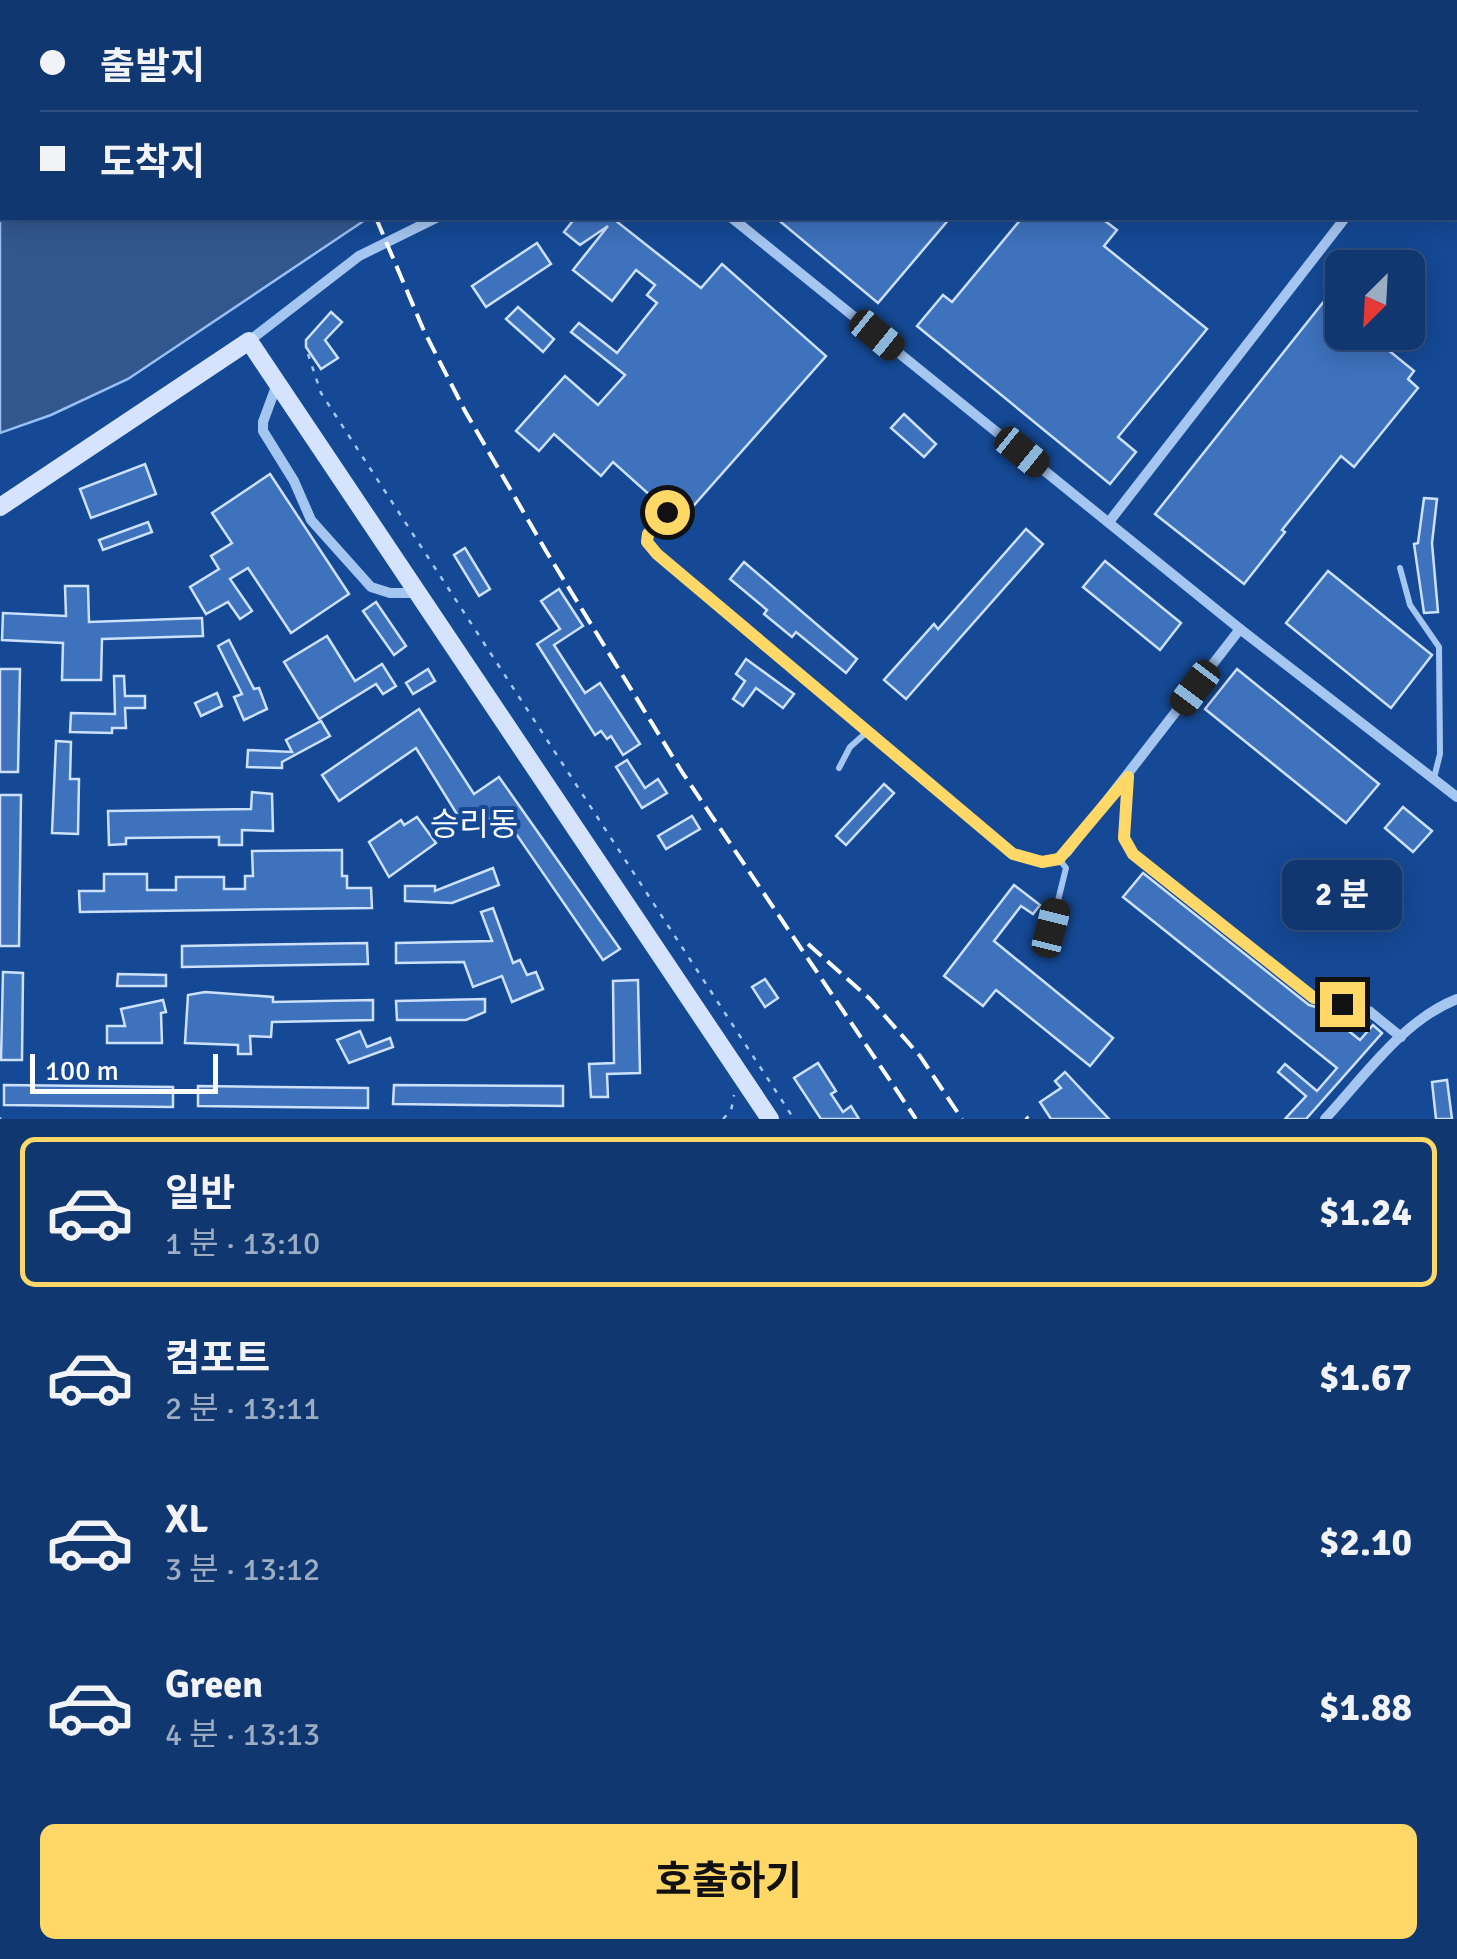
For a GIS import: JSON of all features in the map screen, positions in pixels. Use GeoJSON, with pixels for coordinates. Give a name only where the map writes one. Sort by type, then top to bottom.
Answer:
{"type":"FeatureCollection","features":[{"type":"Feature","properties":{"kind":"main road"},"geometry":{"type":"LineString","coordinates":[[0,507],[248,341],[770,1119]]}},
{"type":"Feature","properties":{"kind":"street"},"geometry":{"type":"LineString","coordinates":[[248,341],[359,256],[432,220]]}},
{"type":"Feature","properties":{"kind":"street"},"geometry":{"type":"LineString","coordinates":[[734,220],[1240,628],[1457,797]]}},
{"type":"Feature","properties":{"kind":"street"},"geometry":{"type":"LineString","coordinates":[[1108,522],[1342,220]]}},
{"type":"Feature","properties":{"kind":"street"},"geometry":{"type":"LineString","coordinates":[[277,384],[263,430],[294,481],[311,520],[371,587],[390,593],[418,593]]}},
{"type":"Feature","properties":{"kind":"street"},"geometry":{"type":"LineString","coordinates":[[667,512],[648,534],[647,542],[657,554],[1013,854],[1042,862],[1059,859],[1128,777],[1240,628]]}},
{"type":"Feature","properties":{"kind":"street"},"geometry":{"type":"LineString","coordinates":[[1128,777],[1124,838],[1133,854],[1314,998],[1369,1011],[1401,1037]]}},
{"type":"Feature","properties":{"kind":"street"},"geometry":{"type":"LineString","coordinates":[[1326,1119],[1401,1037],[1437,1007],[1457,999]]}},
{"type":"Feature","properties":{"kind":"lane"},"geometry":{"type":"LineString","coordinates":[[1400,568],[1410,604],[1439,647],[1440,754],[1433,779]]}},
{"type":"Feature","properties":{"kind":"lane"},"geometry":{"type":"LineString","coordinates":[[838,768],[850,747],[868,730]]}},
{"type":"Feature","properties":{"kind":"lane"},"geometry":{"type":"LineString","coordinates":[[1051,928],[1066,868],[1059,859]]}},
{"type":"Feature","properties":{"kind":"path"},"geometry":{"type":"LineString","coordinates":[[308,354],[322,393],[794,1119]]}},
{"type":"Feature","properties":{"kind":"water"},"geometry":{"type":"Polygon","coordinates":[[[0,220],[365,220],[128,379],[51,415],[0,433],[0,220]]]}},
{"type":"Feature","properties":{"kind":"building"},"geometry":{"type":"Polygon","coordinates":[[[573,220],[618,220],[701,288],[722,264],[826,356],[680,521],[672,506],[662,506],[613,462],[601,476],[554,434],[539,451],[516,431],[565,376],[598,405],[625,375],[571,332],[579,323],[617,353],[657,303],[647,295],[655,285],[636,270],[612,301],[573,270],[608,226],[580,245],[564,232],[573,220]]]}},
{"type":"Feature","properties":{"kind":"building"},"geometry":{"type":"Polygon","coordinates":[[[778,220],[948,220],[878,303],[778,220]]]}},
{"type":"Feature","properties":{"kind":"building"},"geometry":{"type":"Polygon","coordinates":[[[1020,220],[1104,220],[1117,230],[1104,246],[1207,329],[1118,437],[1136,452],[1110,484],[917,326],[943,295],[952,302],[1020,220]]]}},
{"type":"Feature","properties":{"kind":"building"},"geometry":{"type":"Polygon","coordinates":[[[537,243],[551,264],[486,307],[472,286],[537,243]]]}},
{"type":"Feature","properties":{"kind":"building"},"geometry":{"type":"Polygon","coordinates":[[[1325,300],[1325,350],[1388,350],[1414,371],[1408,379],[1418,388],[1354,467],[1341,456],[1244,584],[1155,514],[1325,300]]]}},
{"type":"Feature","properties":{"kind":"building"},"geometry":{"type":"Polygon","coordinates":[[[518,307],[554,339],[543,352],[506,319],[518,307]]]}},
{"type":"Feature","properties":{"kind":"building"},"geometry":{"type":"Polygon","coordinates":[[[331,312],[342,322],[325,340],[338,358],[321,369],[306,347],[306,340],[331,312]]]}},
{"type":"Feature","properties":{"kind":"building"},"geometry":{"type":"Polygon","coordinates":[[[904,414],[936,444],[924,457],[891,428],[904,414]]]}},
{"type":"Feature","properties":{"kind":"building"},"geometry":{"type":"Polygon","coordinates":[[[145,464],[156,494],[91,518],[80,489],[145,464]]]}},
{"type":"Feature","properties":{"kind":"building"},"geometry":{"type":"Polygon","coordinates":[[[270,474],[349,594],[291,633],[248,568],[230,579],[252,611],[240,619],[228,602],[206,614],[190,587],[219,569],[211,556],[232,543],[212,513],[270,474]]]}},
{"type":"Feature","properties":{"kind":"building"},"geometry":{"type":"Polygon","coordinates":[[[1424,498],[1437,499],[1432,543],[1438,612],[1424,613],[1414,544],[1418,543],[1424,498]]]}},
{"type":"Feature","properties":{"kind":"building"},"geometry":{"type":"Polygon","coordinates":[[[148,522],[152,532],[103,550],[99,540],[148,522]]]}},
{"type":"Feature","properties":{"kind":"building"},"geometry":{"type":"Polygon","coordinates":[[[1026,529],[1043,544],[906,699],[884,680],[934,624],[938,629],[1026,529]]]}},
{"type":"Feature","properties":{"kind":"building"},"geometry":{"type":"Polygon","coordinates":[[[465,548],[490,589],[479,596],[454,555],[465,548]]]}},
{"type":"Feature","properties":{"kind":"building"},"geometry":{"type":"Polygon","coordinates":[[[1105,561],[1181,623],[1160,650],[1083,587],[1105,561]]]}},
{"type":"Feature","properties":{"kind":"building"},"geometry":{"type":"Polygon","coordinates":[[[744,562],[857,659],[846,673],[796,632],[792,637],[730,579],[744,562]]]}},
{"type":"Feature","properties":{"kind":"building"},"geometry":{"type":"Polygon","coordinates":[[[1328,571],[1432,655],[1391,708],[1286,623],[1328,571]]]}},
{"type":"Feature","properties":{"kind":"building"},"geometry":{"type":"Polygon","coordinates":[[[65,586],[88,586],[89,622],[202,618],[203,636],[102,639],[101,680],[62,680],[63,643],[2,640],[3,613],[66,616],[65,586]]]}},
{"type":"Feature","properties":{"kind":"building"},"geometry":{"type":"Polygon","coordinates":[[[559,589],[583,626],[554,645],[585,693],[600,683],[640,744],[623,755],[611,736],[607,739],[601,731],[595,735],[537,644],[560,629],[541,601],[559,589]]]}},
{"type":"Feature","properties":{"kind":"building"},"geometry":{"type":"Polygon","coordinates":[[[376,602],[406,646],[394,655],[363,611],[376,602]]]}},
{"type":"Feature","properties":{"kind":"building"},"geometry":{"type":"Polygon","coordinates":[[[327,636],[355,681],[382,664],[396,686],[383,694],[376,684],[319,719],[284,662],[327,636]]]}},
{"type":"Feature","properties":{"kind":"building"},"geometry":{"type":"Polygon","coordinates":[[[229,640],[254,689],[259,688],[267,709],[244,720],[234,697],[242,694],[218,646],[229,640]]]}},
{"type":"Feature","properties":{"kind":"building"},"geometry":{"type":"Polygon","coordinates":[[[746,659],[794,694],[783,708],[756,688],[743,706],[733,699],[745,681],[736,674],[746,659]]]}},
{"type":"Feature","properties":{"kind":"building"},"geometry":{"type":"Polygon","coordinates":[[[0,669],[20,669],[18,772],[0,772],[0,669]]]}},
{"type":"Feature","properties":{"kind":"building"},"geometry":{"type":"Polygon","coordinates":[[[428,669],[435,681],[413,694],[406,683],[428,669]]]}},
{"type":"Feature","properties":{"kind":"building"},"geometry":{"type":"Polygon","coordinates":[[[1237,669],[1379,784],[1346,823],[1205,709],[1237,669]]]}},
{"type":"Feature","properties":{"kind":"building"},"geometry":{"type":"Polygon","coordinates":[[[114,676],[124,676],[125,696],[145,696],[145,708],[125,708],[126,728],[112,728],[112,733],[70,732],[71,713],[115,714],[114,676]]]}},
{"type":"Feature","properties":{"kind":"building"},"geometry":{"type":"Polygon","coordinates":[[[217,693],[222,706],[201,716],[195,703],[217,693]]]}},
{"type":"Feature","properties":{"kind":"building"},"geometry":{"type":"Polygon","coordinates":[[[419,709],[474,794],[499,777],[620,949],[603,960],[501,812],[468,832],[416,748],[339,801],[322,775],[419,709]]]}},
{"type":"Feature","properties":{"kind":"building"},"geometry":{"type":"Polygon","coordinates":[[[321,721],[330,736],[282,762],[282,768],[247,767],[248,750],[292,752],[286,740],[321,721]]]}},
{"type":"Feature","properties":{"kind":"building"},"geometry":{"type":"Polygon","coordinates":[[[56,741],[71,742],[70,779],[79,779],[78,834],[52,833],[56,741]]]}},
{"type":"Feature","properties":{"kind":"building"},"geometry":{"type":"Polygon","coordinates":[[[627,760],[645,788],[658,779],[667,793],[642,808],[616,767],[627,760]]]}},
{"type":"Feature","properties":{"kind":"building"},"geometry":{"type":"Polygon","coordinates":[[[884,784],[894,793],[846,845],[836,836],[884,784]]]}},
{"type":"Feature","properties":{"kind":"building"},"geometry":{"type":"Polygon","coordinates":[[[252,792],[272,794],[273,831],[242,830],[242,845],[219,845],[219,837],[126,838],[126,844],[109,845],[108,811],[251,809],[252,792]]]}},
{"type":"Feature","properties":{"kind":"building"},"geometry":{"type":"Polygon","coordinates":[[[0,795],[21,795],[19,946],[0,946],[0,795]]]}},
{"type":"Feature","properties":{"kind":"building"},"geometry":{"type":"Polygon","coordinates":[[[1403,807],[1432,831],[1413,852],[1385,828],[1403,807]]]}},
{"type":"Feature","properties":{"kind":"building"},"geometry":{"type":"Polygon","coordinates":[[[692,816],[700,829],[666,849],[658,836],[692,816]]]}},
{"type":"Feature","properties":{"kind":"building"},"geometry":{"type":"Polygon","coordinates":[[[417,817],[436,843],[389,877],[369,842],[401,820],[404,825],[417,817]]]}},
{"type":"Feature","properties":{"kind":"building"},"geometry":{"type":"Polygon","coordinates":[[[342,850],[342,876],[347,876],[347,888],[371,888],[372,908],[80,912],[79,891],[104,891],[104,874],[147,874],[147,890],[176,890],[176,877],[224,877],[224,889],[245,889],[245,876],[253,876],[252,851],[342,850]]]}},
{"type":"Feature","properties":{"kind":"building"},"geometry":{"type":"Polygon","coordinates":[[[493,868],[499,885],[452,903],[405,901],[405,886],[435,886],[435,891],[493,868]]]}},
{"type":"Feature","properties":{"kind":"building"},"geometry":{"type":"Polygon","coordinates":[[[1143,873],[1309,1005],[1320,1008],[1360,1040],[1373,1025],[1382,1033],[1306,1119],[1285,1119],[1306,1096],[1278,1072],[1285,1064],[1317,1091],[1337,1068],[1123,897],[1143,873]]]}},
{"type":"Feature","properties":{"kind":"building"},"geometry":{"type":"Polygon","coordinates":[[[1014,885],[1040,905],[1033,914],[1021,906],[994,941],[1113,1038],[1090,1066],[996,990],[983,1006],[944,976],[1014,885]]]}},
{"type":"Feature","properties":{"kind":"building"},"geometry":{"type":"Polygon","coordinates":[[[493,908],[513,963],[520,960],[527,975],[536,972],[543,989],[512,1002],[502,976],[473,987],[464,962],[396,963],[396,943],[492,941],[481,912],[493,908]]]}},
{"type":"Feature","properties":{"kind":"building"},"geometry":{"type":"Polygon","coordinates":[[[367,943],[368,964],[182,967],[182,946],[367,943]]]}},
{"type":"Feature","properties":{"kind":"building"},"geometry":{"type":"Polygon","coordinates":[[[3,972],[23,973],[22,1060],[1,1060],[3,972]]]}},
{"type":"Feature","properties":{"kind":"building"},"geometry":{"type":"Polygon","coordinates":[[[118,974],[166,975],[166,986],[117,986],[118,974]]]}},
{"type":"Feature","properties":{"kind":"building"},"geometry":{"type":"Polygon","coordinates":[[[765,979],[778,998],[765,1007],[752,987],[765,979]]]}},
{"type":"Feature","properties":{"kind":"building"},"geometry":{"type":"Polygon","coordinates":[[[638,980],[640,1073],[607,1074],[608,1097],[591,1097],[589,1064],[614,1063],[613,981],[638,980]]]}},
{"type":"Feature","properties":{"kind":"building"},"geometry":{"type":"Polygon","coordinates":[[[205,992],[273,997],[273,1002],[373,1000],[373,1020],[272,1022],[271,1037],[250,1036],[251,1054],[238,1054],[238,1045],[185,1043],[188,995],[205,992]]]}},
{"type":"Feature","properties":{"kind":"building"},"geometry":{"type":"Polygon","coordinates":[[[485,999],[485,1012],[466,1020],[397,1020],[396,1001],[485,999]]]}},
{"type":"Feature","properties":{"kind":"building"},"geometry":{"type":"Polygon","coordinates":[[[163,1000],[166,1012],[161,1013],[162,1043],[107,1043],[107,1026],[125,1026],[121,1009],[163,1000]]]}},
{"type":"Feature","properties":{"kind":"building"},"geometry":{"type":"Polygon","coordinates":[[[360,1031],[367,1047],[390,1038],[393,1047],[349,1063],[337,1040],[360,1031]]]}},
{"type":"Feature","properties":{"kind":"building"},"geometry":{"type":"Polygon","coordinates":[[[818,1063],[836,1091],[831,1094],[843,1112],[851,1106],[859,1119],[821,1119],[794,1078],[818,1063]]]}},
{"type":"Feature","properties":{"kind":"building"},"geometry":{"type":"Polygon","coordinates":[[[1065,1072],[1109,1119],[1051,1119],[1040,1102],[1061,1088],[1055,1081],[1065,1072]]]}},
{"type":"Feature","properties":{"kind":"building"},"geometry":{"type":"Polygon","coordinates":[[[1447,1080],[1452,1119],[1436,1119],[1432,1082],[1447,1080]]]}},
{"type":"Feature","properties":{"kind":"building"},"geometry":{"type":"Polygon","coordinates":[[[4,1085],[173,1087],[173,1107],[4,1105],[4,1085]]]}},
{"type":"Feature","properties":{"kind":"building"},"geometry":{"type":"Polygon","coordinates":[[[394,1085],[563,1086],[563,1106],[393,1104],[394,1085]]]}},
{"type":"Feature","properties":{"kind":"building"},"geometry":{"type":"Polygon","coordinates":[[[198,1086],[368,1088],[368,1108],[198,1106],[198,1086]]]}},
{"type":"Feature","properties":{"kind":"railway"},"geometry":{"type":"LineString","coordinates":[[377,220],[424,331],[546,551],[682,772],[916,1119]]}},
{"type":"Feature","properties":{"kind":"railway"},"geometry":{"type":"LineString","coordinates":[[808,944],[870,999],[920,1056],[962,1119]]}},
{"type":"Feature","properties":{"kind":"district","name":"승리동"},"geometry":{"type":"Point","coordinates":[474,824]}},
{"type":"Feature","properties":{"kind":"route"},"geometry":{"type":"LineString","coordinates":[[667,512],[648,534],[647,542],[657,554],[1013,854],[1042,862],[1059,859],[1128,777],[1124,838],[1133,854],[1314,998],[1342,1004]]}}]}
